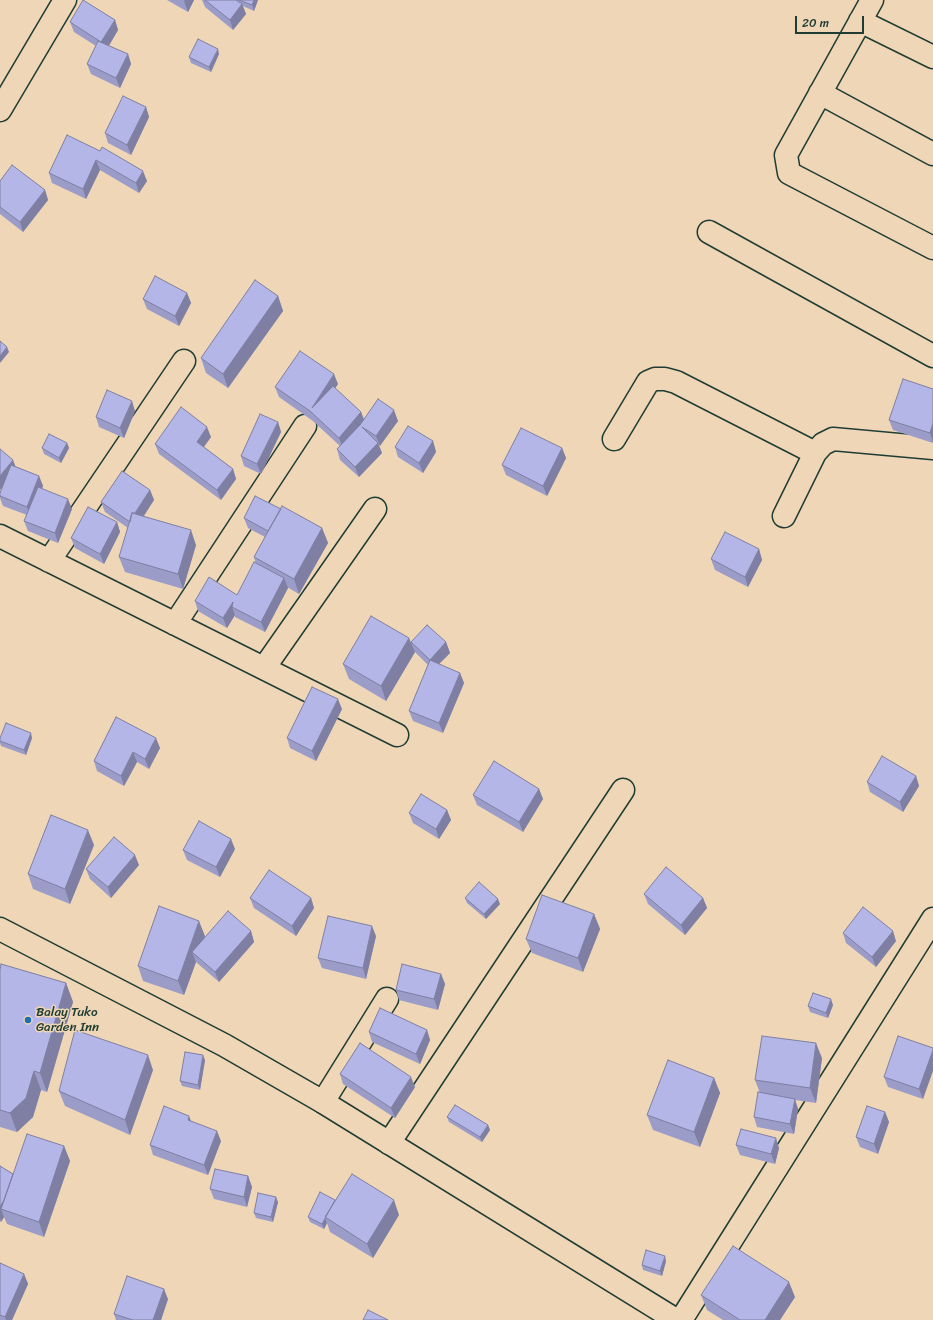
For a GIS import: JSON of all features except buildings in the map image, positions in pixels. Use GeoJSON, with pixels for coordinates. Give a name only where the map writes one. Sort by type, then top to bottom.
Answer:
{"type":"FeatureCollection","features":[{"type":"Feature","properties":{"kind":"street"},"geometry":{"type":"LineString","coordinates":[[0,110],[65,0]]}},
{"type":"Feature","properties":{"kind":"street"},"geometry":{"type":"LineString","coordinates":[[872,0],[786,155],[789,173],[933,248]]}},
{"type":"Feature","properties":{"kind":"street"},"geometry":{"type":"LineString","coordinates":[[860,21],[933,57]]}},
{"type":"Feature","properties":{"kind":"street"},"geometry":{"type":"LineString","coordinates":[[820,94],[933,154]]}},
{"type":"Feature","properties":{"kind":"street"},"geometry":{"type":"LineString","coordinates":[[709,232],[933,356]]}},
{"type":"Feature","properties":{"kind":"street"},"geometry":{"type":"LineString","coordinates":[[50,560],[184,361]]}},
{"type":"Feature","properties":{"kind":"street"},"geometry":{"type":"LineString","coordinates":[[614,439],[648,382],[655,379],[665,379],[676,382],[815,453]]}},
{"type":"Feature","properties":{"kind":"street"},"geometry":{"type":"LineString","coordinates":[[175,624],[305,426]]}},
{"type":"Feature","properties":{"kind":"street"},"geometry":{"type":"LineString","coordinates":[[784,516],[815,453],[823,444],[833,439],[933,448]]}},
{"type":"Feature","properties":{"kind":"street"},"geometry":{"type":"LineString","coordinates":[[264,668],[375,509]]}},
{"type":"Feature","properties":{"kind":"street"},"geometry":{"type":"LineString","coordinates":[[0,536],[397,735]]}},
{"type":"Feature","properties":{"kind":"street"},"geometry":{"type":"LineString","coordinates":[[389,1143],[623,790]]}},
{"type":"Feature","properties":{"kind":"street"},"geometry":{"type":"LineString","coordinates":[[681,1320],[933,919]]}},
{"type":"Feature","properties":{"kind":"street"},"geometry":{"type":"LineString","coordinates":[[0,929],[224,1045],[323,1102],[676,1320]]}},
{"type":"Feature","properties":{"kind":"street"},"geometry":{"type":"LineString","coordinates":[[323,1102],[387,999]]}},
{"type":"Feature","properties":{"kind":"place","name":"Balay Tuko Garden Inn"},"geometry":{"type":"Point","coordinates":[28,1020]}}]}
